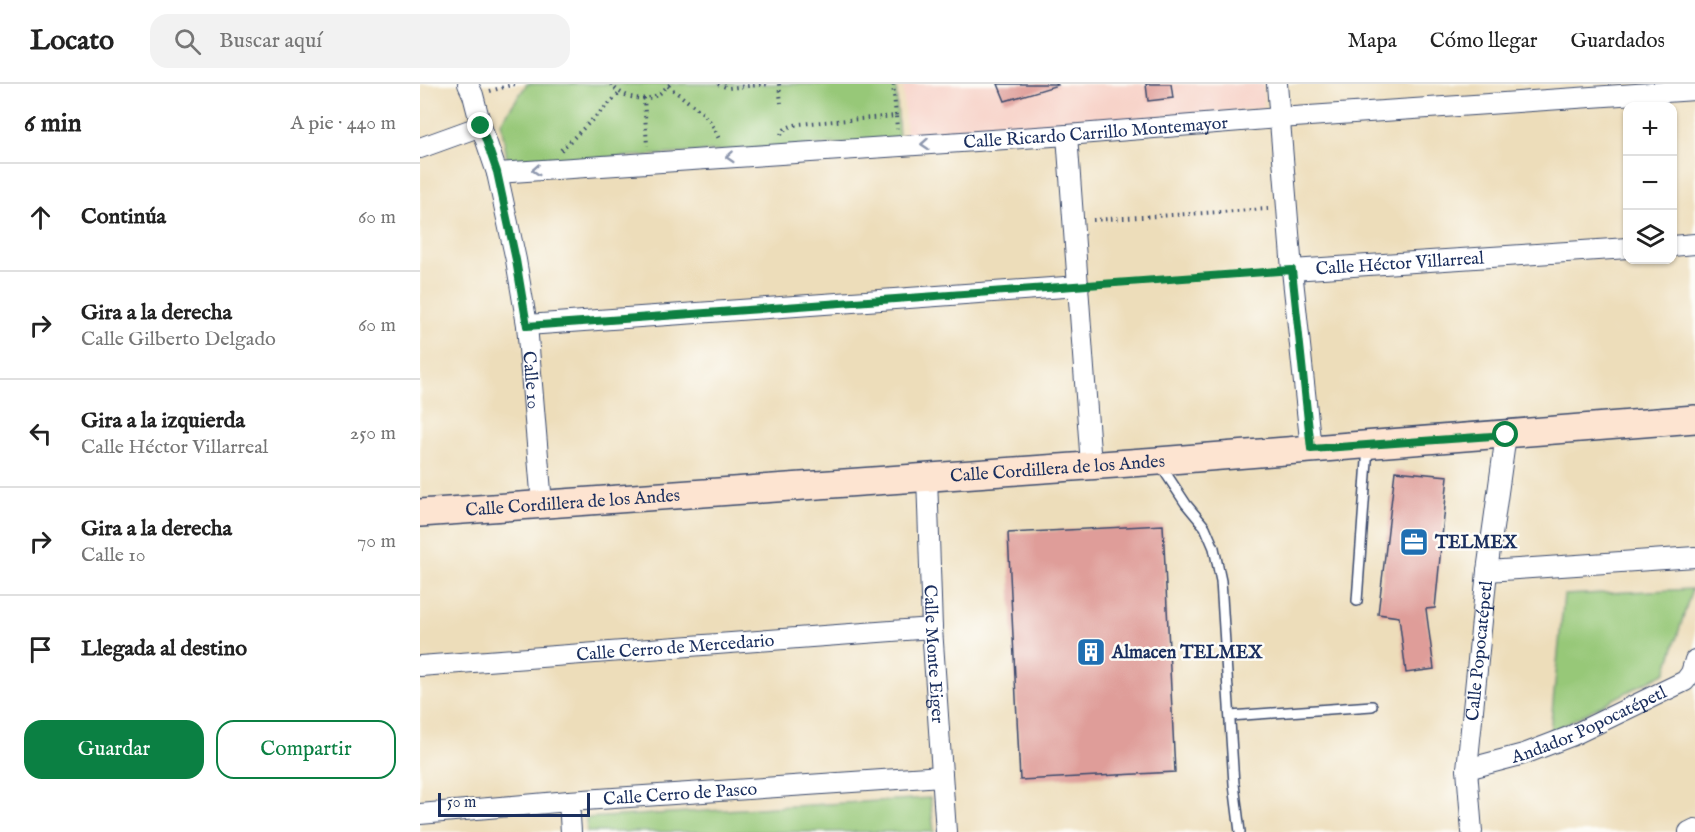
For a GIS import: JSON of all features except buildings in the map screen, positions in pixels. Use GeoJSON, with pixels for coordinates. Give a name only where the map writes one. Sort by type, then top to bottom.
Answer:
{"type":"FeatureCollection","features":[{"type":"Feature","properties":{"kind":"street"},"geometry":{"type":"LineString","coordinates":[[1277,84],[1286,208],[1311,449]]}},
{"type":"Feature","properties":{"kind":"street","name":"Calle 10"},"geometry":{"type":"LineString","coordinates":[[474,88],[481,126],[497,172],[516,260],[527,326],[542,504]]}},
{"type":"Feature","properties":{"kind":"street","name":"Calle Ricardo Carrillo Montemayor"},"geometry":{"type":"LineString","coordinates":[[497,172],[1067,135],[1279,118],[1695,90]]}},
{"type":"Feature","properties":{"kind":"street"},"geometry":{"type":"LineString","coordinates":[[420,148],[481,126]]}},
{"type":"Feature","properties":{"kind":"street"},"geometry":{"type":"LineString","coordinates":[[1067,135],[1091,465]]}},
{"type":"Feature","properties":{"kind":"street"},"geometry":{"type":"LineString","coordinates":[[1677,246],[1695,244]]}},
{"type":"Feature","properties":{"kind":"street","name":"Calle Héctor Villarreal"},"geometry":{"type":"LineString","coordinates":[[1292,270],[1623,248]]}},
{"type":"Feature","properties":{"kind":"street"},"geometry":{"type":"LineString","coordinates":[[527,326],[1079,286]]}},
{"type":"Feature","properties":{"kind":"street","name":"Calle Cordillera de los Andes"},"geometry":{"type":"LineString","coordinates":[[420,513],[1158,461],[1695,419]]}},
{"type":"Feature","properties":{"kind":"street","name":"Calle Popocatépetl"},"geometry":{"type":"LineString","coordinates":[[1472,832],[1467,769],[1487,571],[1506,435]]}},
{"type":"Feature","properties":{"kind":"street","name":"Calle Monte Eiger"},"geometry":{"type":"LineString","coordinates":[[927,476],[932,628],[946,832]]}},
{"type":"Feature","properties":{"kind":"street"},"geometry":{"type":"LineString","coordinates":[[1487,571],[1695,557]]}},
{"type":"Feature","properties":{"kind":"street","name":"Calle Cerro de Mercedario"},"geometry":{"type":"LineString","coordinates":[[420,666],[932,628]]}},
{"type":"Feature","properties":{"kind":"street","name":"Andador Popocatépetl"},"geometry":{"type":"LineString","coordinates":[[1467,769],[1524,754],[1581,731],[1685,681],[1691,673],[1695,660]]}},
{"type":"Feature","properties":{"kind":"street","name":"Calle Cerro de Pasco"},"geometry":{"type":"LineString","coordinates":[[420,813],[942,776]]}},
{"type":"Feature","properties":{"kind":"street"},"geometry":{"type":"LineString","coordinates":[[569,801],[571,832]]}},
{"type":"Feature","properties":{"kind":"street"},"geometry":{"type":"LineString","coordinates":[[1689,832],[1695,829]]}},
{"type":"Feature","properties":{"kind":"lane"},"geometry":{"type":"LineString","coordinates":[[1357,601],[1368,445]]}},
{"type":"Feature","properties":{"kind":"lane"},"geometry":{"type":"LineString","coordinates":[[1158,461],[1186,504],[1205,527],[1214,548],[1221,580],[1234,784],[1240,832]]}},
{"type":"Feature","properties":{"kind":"lane"},"geometry":{"type":"LineString","coordinates":[[1230,716],[1372,706]]}},
{"type":"Feature","properties":{"kind":"path"},"geometry":{"type":"LineString","coordinates":[[474,88],[515,84]]}},
{"type":"Feature","properties":{"kind":"path"},"geometry":{"type":"LineString","coordinates":[[611,84],[628,97],[644,98],[659,94],[669,85],[703,113],[712,124],[728,158]]}},
{"type":"Feature","properties":{"kind":"path"},"geometry":{"type":"LineString","coordinates":[[718,84],[729,88],[769,84]]}},
{"type":"Feature","properties":{"kind":"path"},"geometry":{"type":"LineString","coordinates":[[779,84],[781,103]]}},
{"type":"Feature","properties":{"kind":"path"},"geometry":{"type":"LineString","coordinates":[[893,84],[898,146]]}},
{"type":"Feature","properties":{"kind":"path"},"geometry":{"type":"LineString","coordinates":[[540,170],[621,92]]}},
{"type":"Feature","properties":{"kind":"path"},"geometry":{"type":"LineString","coordinates":[[644,98],[647,163]]}},
{"type":"Feature","properties":{"kind":"path"},"geometry":{"type":"LineString","coordinates":[[780,154],[780,137],[782,131],[787,127],[896,116]]}},
{"type":"Feature","properties":{"kind":"path"},"geometry":{"type":"LineString","coordinates":[[1074,221],[1286,208]]}},
{"type":"Feature","properties":{"kind":"path","name":"Calle Héctor Villarreal"},"geometry":{"type":"LineString","coordinates":[[1079,286],[1292,270]]}},
{"type":"Feature","properties":{"kind":"shaded area"},"geometry":{"type":"Polygon","coordinates":[[[903,84],[1263,84],[1264,108],[906,141],[903,84]]]}},
{"type":"Feature","properties":{"kind":"green space"},"geometry":{"type":"Polygon","coordinates":[[[527,84],[896,84],[899,140],[508,164],[501,122],[527,84]]]}},
{"type":"Feature","properties":{"kind":"green space"},"geometry":{"type":"Polygon","coordinates":[[[1692,589],[1666,672],[1550,732],[1564,595],[1692,589]]]}},
{"type":"Feature","properties":{"kind":"green space"},"geometry":{"type":"Polygon","coordinates":[[[930,798],[934,832],[587,832],[586,818],[930,798]]]}},
{"type":"Feature","properties":{"kind":"place","name":"TELMEX"},"geometry":{"type":"Point","coordinates":[1414,542]}},
{"type":"Feature","properties":{"kind":"place","name":"Almacen TELMEX"},"geometry":{"type":"Point","coordinates":[1091,652]}},
{"type":"Feature","properties":{"kind":"route"},"geometry":{"type":"LineString","coordinates":[[481,126],[497,172],[516,260],[527,326],[1292,270],[1311,449],[1506,435]]}}]}
